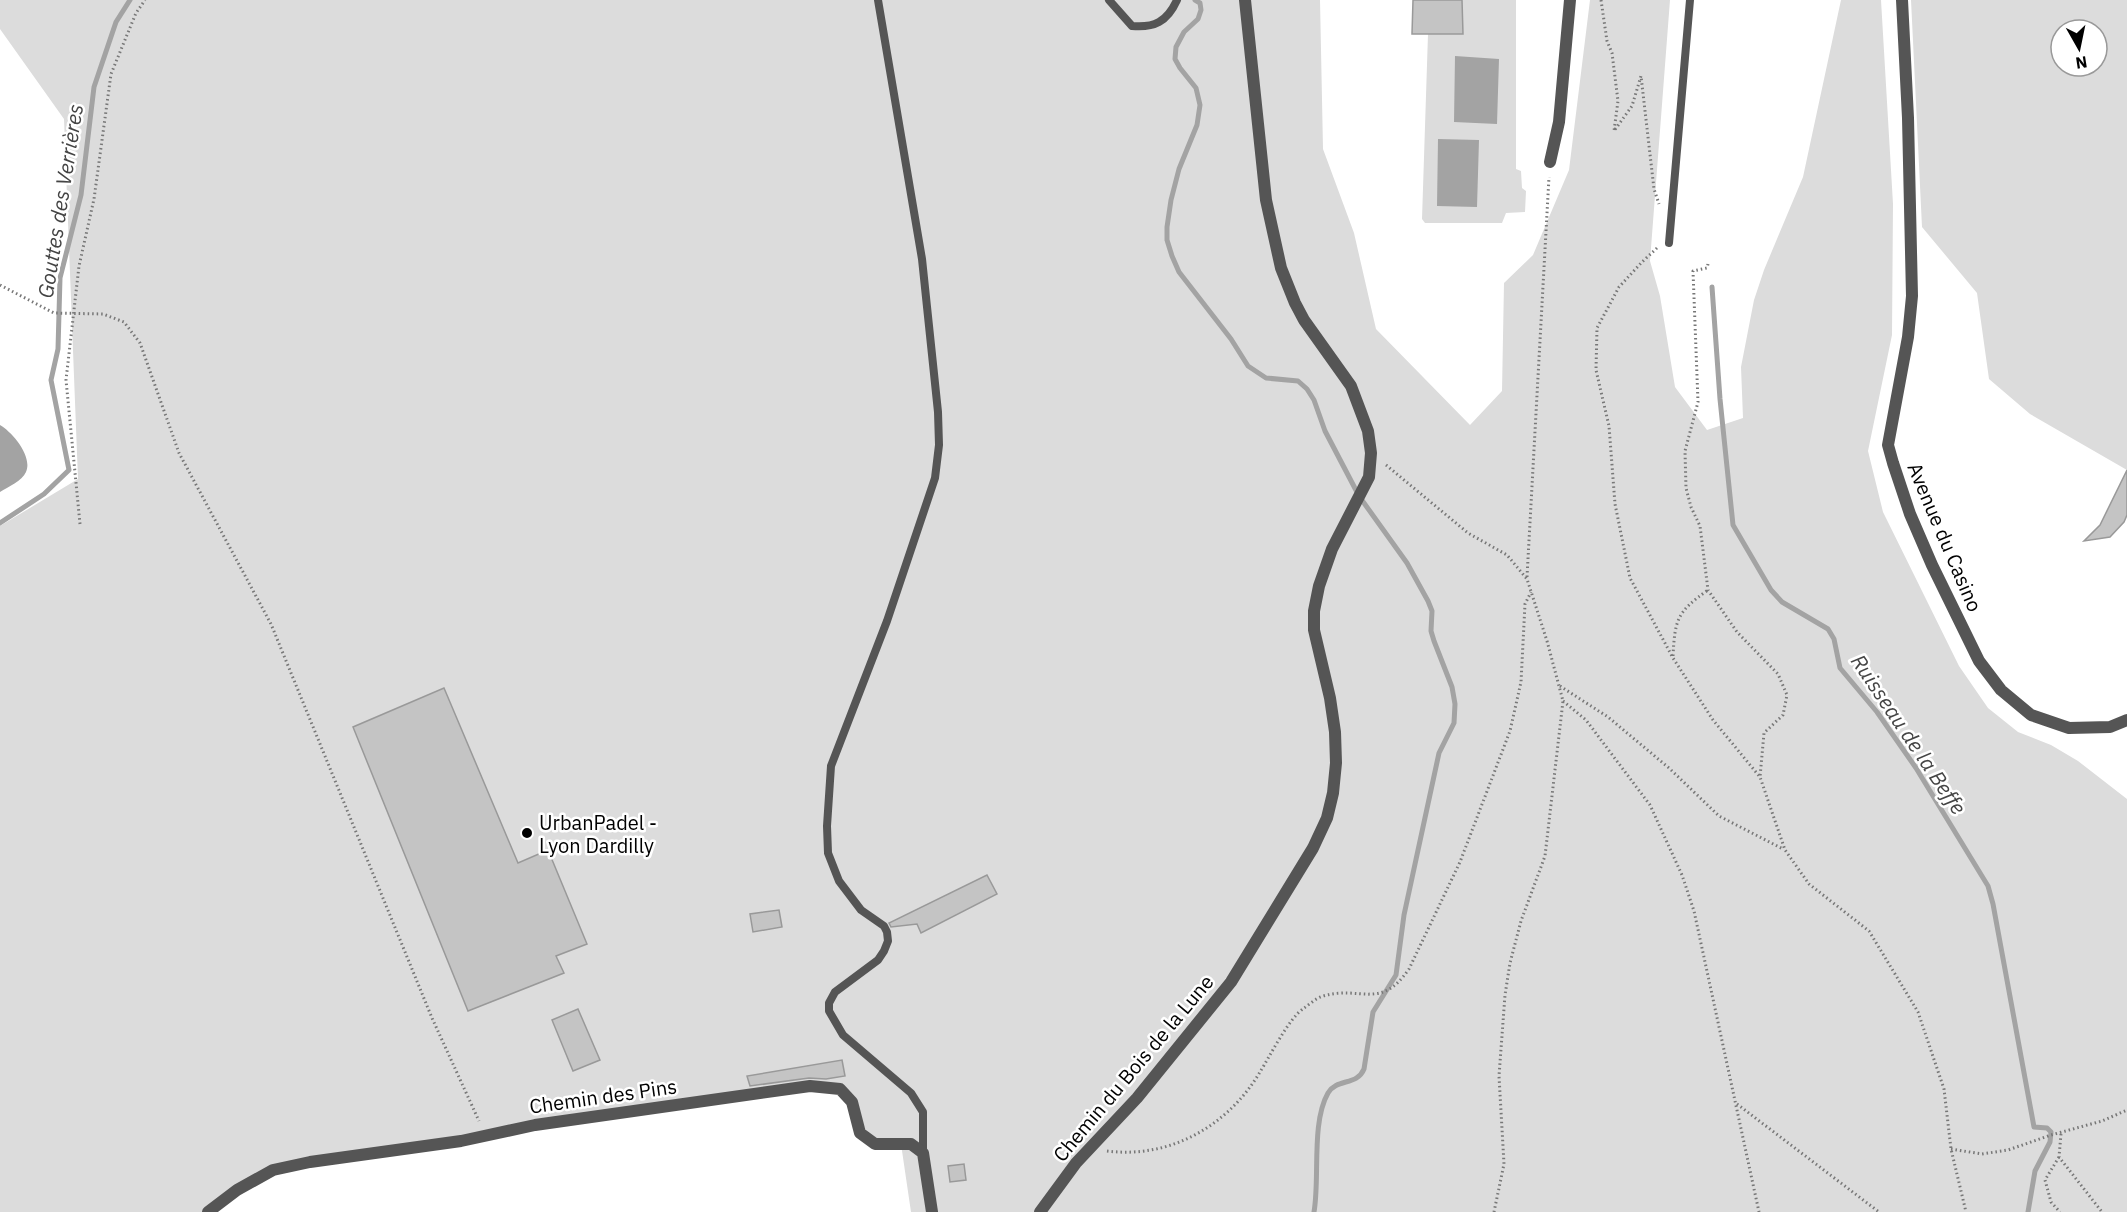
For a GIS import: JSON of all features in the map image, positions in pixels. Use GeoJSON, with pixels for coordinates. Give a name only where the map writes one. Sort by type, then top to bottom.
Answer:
{"type":"FeatureCollection","features":[{"type":"Feature","properties":{"kind":"street","name":"Chemin du Bois de la Lune"},"geometry":{"type":"LineString","coordinates":[[1040,1212],[1091,1146],[1137,1098],[1231,982],[1313,848],[1328,818],[1333,793],[1336,763],[1335,732],[1330,698],[1314,630],[1314,611],[1319,586],[1332,549],[1370,474],[1371,453],[1368,431],[1351,386],[1304,320],[1281,268],[1266,200],[1245,0]]}},
{"type":"Feature","properties":{"kind":"street"},"geometry":{"type":"LineString","coordinates":[[1550,162],[1559,122],[1570,0]]}},
{"type":"Feature","properties":{"kind":"street","name":"Avenue du Casino"},"geometry":{"type":"LineString","coordinates":[[1902,0],[1910,164],[1912,296],[1908,337],[1888,445],[1893,463],[1910,514],[1932,565],[1979,661],[2001,690],[2031,714],[2069,728],[2110,727],[2127,720]]}},
{"type":"Feature","properties":{"kind":"street","name":"Chemin des Pins"},"geometry":{"type":"LineString","coordinates":[[208,1212],[237,1190],[273,1170],[310,1162],[486,1136],[535,1125],[810,1086],[840,1089],[852,1102],[860,1133],[875,1144],[911,1144],[923,1153]]}},
{"type":"Feature","properties":{"kind":"street"},"geometry":{"type":"LineString","coordinates":[[923,1153],[932,1212]]}},
{"type":"Feature","properties":{"kind":"lane"},"geometry":{"type":"LineString","coordinates":[[878,0],[922,259],[938,412],[939,445],[935,478],[887,621],[831,766],[827,826],[828,853],[839,881],[861,910],[884,926],[888,941],[878,960],[835,992],[829,1003],[829,1011],[843,1035],[911,1093],[923,1112],[923,1153]]}},
{"type":"Feature","properties":{"kind":"lane"},"geometry":{"type":"LineString","coordinates":[[1109,0],[1132,26],[1148,27],[1162,20],[1176,4]]}},
{"type":"Feature","properties":{"kind":"lane"},"geometry":{"type":"LineString","coordinates":[[1669,240],[1690,0]]}},
{"type":"Feature","properties":{"kind":"path"},"geometry":{"type":"LineString","coordinates":[[80,524],[66,380],[79,266],[94,199],[111,74],[135,14],[145,0]]}},
{"type":"Feature","properties":{"kind":"path"},"geometry":{"type":"LineString","coordinates":[[1601,0],[1607,41],[1612,53],[1618,101],[1614,131],[1632,106],[1641,76],[1654,189],[1660,208]]}},
{"type":"Feature","properties":{"kind":"path"},"geometry":{"type":"LineString","coordinates":[[1494,1212],[1504,1164],[1499,1076],[1504,995],[1521,921],[1545,856],[1563,701],[1527,579],[1550,162]]}},
{"type":"Feature","properties":{"kind":"path"},"geometry":{"type":"LineString","coordinates":[[1669,240],[1642,261],[1619,287],[1597,328],[1596,370],[1609,426],[1615,504],[1630,578],[1673,658],[1713,720],[1760,777],[1785,850],[1809,884],[1869,931],[1918,1012],[1944,1089],[1951,1149],[1966,1212]]}},
{"type":"Feature","properties":{"kind":"path"},"geometry":{"type":"LineString","coordinates":[[1708,264],[1707,268],[1693,271],[1698,402],[1685,451],[1686,488],[1690,507],[1700,526],[1708,590],[1737,632],[1778,674],[1787,696],[1784,715],[1764,734],[1760,777]]}},
{"type":"Feature","properties":{"kind":"path"},"geometry":{"type":"LineString","coordinates":[[0,285],[54,313],[103,314],[124,322],[140,343],[179,453],[271,624],[432,1018],[486,1136]]}},
{"type":"Feature","properties":{"kind":"path"},"geometry":{"type":"LineString","coordinates":[[1371,453],[1468,533],[1507,555],[1527,579]]}},
{"type":"Feature","properties":{"kind":"path"},"geometry":{"type":"LineString","coordinates":[[1673,658],[1675,628],[1682,611],[1708,590]]}},
{"type":"Feature","properties":{"kind":"path"},"geometry":{"type":"LineString","coordinates":[[1091,1146],[1101,1151],[1145,1151],[1170,1145],[1203,1131],[1224,1116],[1246,1092],[1299,1011],[1320,997],[1339,994],[1379,994],[1393,988],[1401,981],[1409,969],[1460,862],[1510,731],[1521,682],[1525,604],[1531,592]]}},
{"type":"Feature","properties":{"kind":"path"},"geometry":{"type":"LineString","coordinates":[[1559,685],[1608,717],[1669,768],[1719,816],[1785,850]]}},
{"type":"Feature","properties":{"kind":"path"},"geometry":{"type":"LineString","coordinates":[[1563,701],[1586,720],[1650,805],[1683,875],[1694,911],[1759,1212]]}},
{"type":"Feature","properties":{"kind":"path"},"geometry":{"type":"LineString","coordinates":[[1735,1103],[1879,1212]]}},
{"type":"Feature","properties":{"kind":"path"},"geometry":{"type":"LineString","coordinates":[[1951,1149],[1982,1154],[2008,1150],[2102,1121],[2127,1110]]}},
{"type":"Feature","properties":{"kind":"path"},"geometry":{"type":"LineString","coordinates":[[2060,1212],[2052,1202],[2045,1180],[2059,1157],[2061,1134]]}},
{"type":"Feature","properties":{"kind":"path"},"geometry":{"type":"LineString","coordinates":[[2059,1157],[2102,1212]]}},
{"type":"Feature","properties":{"kind":"shaded area"},"geometry":{"type":"Polygon","coordinates":[[[0,0],[1320,0],[1323,149],[1354,233],[1376,329],[1470,425],[1502,391],[1504,283],[1533,255],[1569,170],[1590,0],[1670,0],[1650,261],[1660,296],[1675,387],[1707,430],[1743,418],[1741,367],[1754,300],[1764,270],[1803,177],[1841,0],[1881,0],[1893,204],[1892,335],[1868,451],[1883,512],[1959,666],[1988,708],[2018,732],[2051,745],[2078,761],[2127,799],[2127,1212],[911,1212],[901,1144],[875,1144],[840,1090],[810,1086],[273,1170],[208,1212],[0,1212],[0,526],[78,479],[64,119],[0,29],[0,0]]]}},
{"type":"Feature","properties":{"kind":"shaded area"},"geometry":{"type":"Polygon","coordinates":[[[1462,0],[1516,0],[1516,169],[1521,171],[1522,188],[1526,191],[1525,212],[1506,213],[1502,223],[1425,223],[1422,219],[1428,34],[1462,34],[1462,0]]]}},
{"type":"Feature","properties":{"kind":"shaded area"},"geometry":{"type":"Polygon","coordinates":[[[1911,0],[2127,0],[2127,470],[2030,414],[1989,379],[1977,293],[1922,227],[1911,0]]]}},
{"type":"Feature","properties":{"kind":"shaded area"},"geometry":{"type":"Polygon","coordinates":[[[1455,56],[1499,59],[1497,124],[1454,122],[1455,56]]]}},
{"type":"Feature","properties":{"kind":"shaded area"},"geometry":{"type":"Polygon","coordinates":[[[1438,139],[1479,140],[1477,207],[1437,206],[1438,139]]]}},
{"type":"Feature","properties":{"kind":"shaded area"},"geometry":{"type":"Polygon","coordinates":[[[0,425],[20,445],[27,459],[27,466],[21,478],[0,492],[0,425]]]}},
{"type":"Feature","properties":{"kind":"building"},"geometry":{"type":"Polygon","coordinates":[[[1413,0],[1462,0],[1463,34],[1412,34],[1413,0]]]}},
{"type":"Feature","properties":{"kind":"building"},"geometry":{"type":"Polygon","coordinates":[[[2127,470],[2127,515],[2124,522],[2110,537],[2084,541],[2100,525],[2127,470]]]}},
{"type":"Feature","properties":{"kind":"building"},"geometry":{"type":"Polygon","coordinates":[[[444,688],[518,863],[548,850],[587,944],[556,956],[564,973],[468,1011],[353,727],[444,688]]]}},
{"type":"Feature","properties":{"kind":"building"},"geometry":{"type":"Polygon","coordinates":[[[987,875],[997,894],[921,933],[917,924],[891,927],[889,923],[987,875]]]}},
{"type":"Feature","properties":{"kind":"building"},"geometry":{"type":"Polygon","coordinates":[[[779,910],[782,927],[753,932],[750,914],[779,910]]]}},
{"type":"Feature","properties":{"kind":"building"},"geometry":{"type":"Polygon","coordinates":[[[578,1009],[600,1060],[573,1071],[552,1020],[578,1009]]]}},
{"type":"Feature","properties":{"kind":"building"},"geometry":{"type":"Polygon","coordinates":[[[842,1060],[845,1076],[750,1086],[747,1076],[842,1060]]]}},
{"type":"Feature","properties":{"kind":"building"},"geometry":{"type":"Polygon","coordinates":[[[964,1164],[966,1180],[950,1182],[948,1166],[964,1164]]]}},
{"type":"Feature","properties":{"kind":"waterway","name":"Gouttes des Verrières"},"geometry":{"type":"LineString","coordinates":[[0,523],[44,494],[69,470],[51,380],[58,349],[60,278],[81,195],[94,87],[116,22],[130,0]]}},
{"type":"Feature","properties":{"kind":"waterway"},"geometry":{"type":"LineString","coordinates":[[1195,0],[1200,3],[1201,10],[1198,19],[1184,32],[1176,47],[1175,59],[1196,88],[1200,105],[1197,125],[1179,169],[1171,200],[1167,240],[1172,256],[1179,272],[1231,339],[1248,366],[1266,378],[1298,381],[1314,400],[1325,431],[1359,496],[1407,563],[1428,601],[1432,611],[1431,631],[1452,687],[1455,704],[1454,723],[1439,753],[1404,915],[1396,975],[1373,1012],[1364,1069],[1357,1078],[1332,1088],[1319,1119],[1314,1212]]}},
{"type":"Feature","properties":{"kind":"waterway","name":"Ruisseau de la Beffe"},"geometry":{"type":"LineString","coordinates":[[1712,287],[1720,399],[1733,525],[1771,590],[1782,602],[1828,629],[1834,639],[1840,668],[1877,712],[1916,768],[1988,886],[2034,1127],[2047,1128],[2051,1132],[2050,1142],[2035,1171],[2028,1212]]}},
{"type":"Feature","properties":{"kind":"place","name":"UrbanPadel - Lyon Dardilly"},"geometry":{"type":"Point","coordinates":[527,833]}}]}
